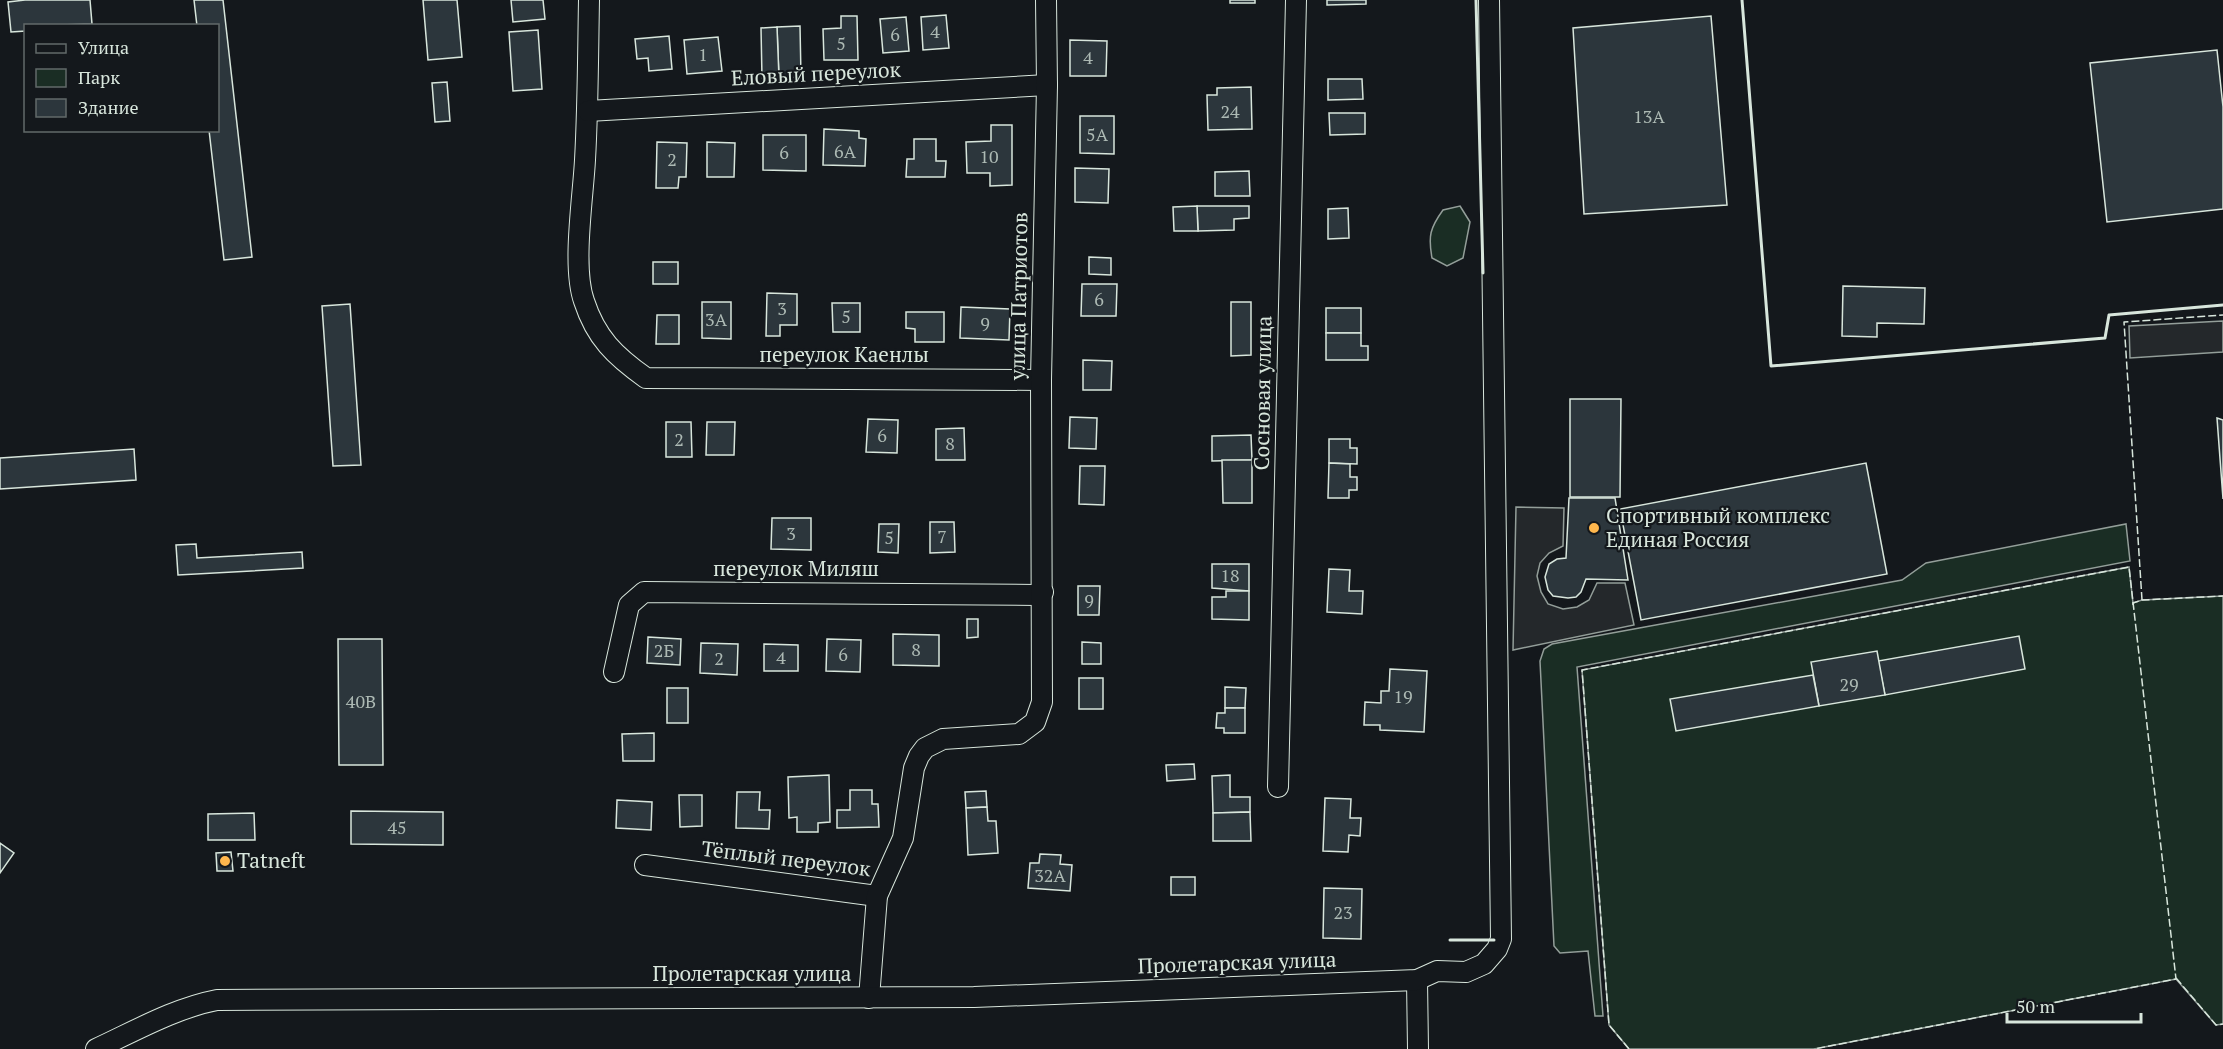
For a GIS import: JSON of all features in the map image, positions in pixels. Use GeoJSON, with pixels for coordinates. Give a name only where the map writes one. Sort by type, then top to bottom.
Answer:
{"type":"FeatureCollection","features":[{"type":"Feature","properties":{"kind":"street"},"geometry":{"type":"LineString","coordinates":[[588,111],[589,0]]}},
{"type":"Feature","properties":{"kind":"street","name":"улица Патриотов"},"geometry":{"type":"LineString","coordinates":[[1040,593],[1041,380],[1047,85],[1046,0]]}},
{"type":"Feature","properties":{"kind":"street","name":"Сосновая улица"},"geometry":{"type":"LineString","coordinates":[[1278,787],[1296,0]]}},
{"type":"Feature","properties":{"kind":"street","name":"Пролетарская улица"},"geometry":{"type":"LineString","coordinates":[[96,1049],[200,1003],[218,1000],[975,997],[1417,980],[1437,972],[1466,972],[1484,964],[1497,949],[1501,939],[1489,0]]}},
{"type":"Feature","properties":{"kind":"street","name":"Еловый переулок"},"geometry":{"type":"LineString","coordinates":[[588,111],[1047,85]]}},
{"type":"Feature","properties":{"kind":"street","name":"переулок Каенлы"},"geometry":{"type":"LineString","coordinates":[[588,111],[578,272],[583,299],[591,321],[605,343],[620,359],[646,378],[1041,380]]}},
{"type":"Feature","properties":{"kind":"street","name":"переулок Миляш"},"geometry":{"type":"LineString","coordinates":[[614,672],[629,605],[644,592],[1040,593]]}},
{"type":"Feature","properties":{"kind":"street","name":"Тёплый переулок"},"geometry":{"type":"LineString","coordinates":[[645,866],[877,896],[903,838],[914,768],[925,748],[943,739],[1019,734],[1035,722],[1040,713],[1042,702],[1040,593]]}},
{"type":"Feature","properties":{"kind":"street"},"geometry":{"type":"LineString","coordinates":[[869,998],[877,896]]}},
{"type":"Feature","properties":{"kind":"street"},"geometry":{"type":"LineString","coordinates":[[1417,980],[1418,1049]]}},
{"type":"Feature","properties":{"kind":"green space"},"geometry":{"type":"Polygon","coordinates":[[[1460,206],[1470,222],[1463,258],[1447,266],[1432,258],[1431,232],[1443,210],[1460,206]]]}},
{"type":"Feature","properties":{"kind":"green space"},"geometry":{"type":"Polygon","coordinates":[[[2126,524],[2130,561],[1577,667],[1603,1016],[1595,1016],[1588,951],[1560,953],[1554,946],[1540,661],[1544,649],[1552,644],[1902,580],[1926,563],[2126,524]]]}},
{"type":"Feature","properties":{"kind":"green space"},"geometry":{"type":"Polygon","coordinates":[[[2129,567],[2133,603],[2142,600],[2223,596],[2223,1024],[2216,1025],[2176,979],[1814,1049],[1629,1049],[1609,1025],[1582,670],[2129,567]]]}},
{"type":"Feature","properties":{"kind":"shaded area"},"geometry":{"type":"Polygon","coordinates":[[[2223,321],[2223,352],[2130,358],[2129,326],[2223,321]]]}},
{"type":"Feature","properties":{"kind":"shaded area"},"geometry":{"type":"Polygon","coordinates":[[[1516,507],[1564,508],[1563,546],[1549,553],[1540,563],[1537,576],[1541,592],[1548,604],[1563,609],[1577,607],[1589,600],[1597,583],[1625,583],[1634,625],[1513,650],[1516,507]]]}},
{"type":"Feature","properties":{"kind":"building"},"geometry":{"type":"Polygon","coordinates":[[[90,0],[92,24],[24,24],[24,31],[11,32],[8,2],[90,0]]]}},
{"type":"Feature","properties":{"kind":"building"},"geometry":{"type":"Polygon","coordinates":[[[194,0],[223,0],[252,257],[224,260],[209,132],[219,132],[219,24],[197,24],[194,0]]]}},
{"type":"Feature","properties":{"kind":"building"},"geometry":{"type":"Polygon","coordinates":[[[423,0],[457,0],[462,57],[428,60],[423,0]]]}},
{"type":"Feature","properties":{"kind":"building"},"geometry":{"type":"Polygon","coordinates":[[[511,0],[543,0],[545,19],[513,22],[511,0]]]}},
{"type":"Feature","properties":{"kind":"building"},"geometry":{"type":"Polygon","coordinates":[[[1230,0],[1255,0],[1255,3],[1230,3],[1230,0]]]}},
{"type":"Feature","properties":{"kind":"building"},"geometry":{"type":"Polygon","coordinates":[[[1327,0],[1366,0],[1366,4],[1327,5],[1327,0]]]}},
{"type":"Feature","properties":{"kind":"building"},"geometry":{"type":"Polygon","coordinates":[[[946,15],[949,48],[923,50],[921,17],[946,15]]]}},
{"type":"Feature","properties":{"kind":"building"},"geometry":{"type":"Polygon","coordinates":[[[841,16],[857,16],[858,60],[824,60],[823,29],[841,28],[841,16]]]}},
{"type":"Feature","properties":{"kind":"building"},"geometry":{"type":"Polygon","coordinates":[[[1711,16],[1727,205],[1584,214],[1573,28],[1711,16]]]}},
{"type":"Feature","properties":{"kind":"building"},"geometry":{"type":"Polygon","coordinates":[[[906,17],[909,51],[883,53],[880,19],[906,17]]]}},
{"type":"Feature","properties":{"kind":"building"},"geometry":{"type":"Polygon","coordinates":[[[800,26],[801,77],[779,78],[777,27],[800,26]]]}},
{"type":"Feature","properties":{"kind":"building"},"geometry":{"type":"Polygon","coordinates":[[[777,27],[779,78],[762,78],[761,28],[777,27]]]}},
{"type":"Feature","properties":{"kind":"building"},"geometry":{"type":"Polygon","coordinates":[[[538,30],[542,89],[513,91],[509,32],[538,30]]]}},
{"type":"Feature","properties":{"kind":"building"},"geometry":{"type":"Polygon","coordinates":[[[669,36],[672,69],[649,71],[648,58],[637,59],[635,39],[669,36]]]}},
{"type":"Feature","properties":{"kind":"building"},"geometry":{"type":"Polygon","coordinates":[[[718,37],[722,71],[687,74],[684,40],[718,37]]]}},
{"type":"Feature","properties":{"kind":"building"},"geometry":{"type":"Polygon","coordinates":[[[1070,40],[1107,41],[1106,76],[1070,76],[1070,40]]]}},
{"type":"Feature","properties":{"kind":"building"},"geometry":{"type":"Polygon","coordinates":[[[2217,50],[2223,107],[2223,209],[2107,222],[2090,63],[2217,50]]]}},
{"type":"Feature","properties":{"kind":"building"},"geometry":{"type":"Polygon","coordinates":[[[1328,79],[1362,79],[1363,99],[1328,100],[1328,79]]]}},
{"type":"Feature","properties":{"kind":"building"},"geometry":{"type":"Polygon","coordinates":[[[447,82],[450,121],[435,122],[432,83],[447,82]]]}},
{"type":"Feature","properties":{"kind":"building"},"geometry":{"type":"Polygon","coordinates":[[[1251,87],[1252,129],[1208,130],[1207,95],[1217,95],[1217,88],[1251,87]]]}},
{"type":"Feature","properties":{"kind":"building"},"geometry":{"type":"Polygon","coordinates":[[[1329,113],[1365,113],[1365,134],[1330,135],[1329,113]]]}},
{"type":"Feature","properties":{"kind":"building"},"geometry":{"type":"Polygon","coordinates":[[[1080,116],[1114,116],[1114,154],[1080,153],[1080,116]]]}},
{"type":"Feature","properties":{"kind":"building"},"geometry":{"type":"Polygon","coordinates":[[[991,125],[1012,125],[1012,185],[990,186],[990,173],[967,173],[966,142],[991,141],[991,125]]]}},
{"type":"Feature","properties":{"kind":"building"},"geometry":{"type":"Polygon","coordinates":[[[824,129],[859,131],[859,138],[866,139],[865,166],[823,165],[824,129]]]}},
{"type":"Feature","properties":{"kind":"building"},"geometry":{"type":"Polygon","coordinates":[[[763,135],[806,135],[806,171],[763,170],[763,135]]]}},
{"type":"Feature","properties":{"kind":"building"},"geometry":{"type":"Polygon","coordinates":[[[914,139],[936,139],[936,161],[946,161],[945,177],[906,177],[907,159],[914,159],[914,139]]]}},
{"type":"Feature","properties":{"kind":"building"},"geometry":{"type":"Polygon","coordinates":[[[657,142],[687,143],[686,177],[679,177],[678,188],[656,188],[657,142]]]}},
{"type":"Feature","properties":{"kind":"building"},"geometry":{"type":"Polygon","coordinates":[[[707,142],[735,143],[734,177],[707,177],[707,142]]]}},
{"type":"Feature","properties":{"kind":"building"},"geometry":{"type":"Polygon","coordinates":[[[1075,168],[1109,169],[1108,203],[1075,202],[1075,168]]]}},
{"type":"Feature","properties":{"kind":"building"},"geometry":{"type":"Polygon","coordinates":[[[1249,171],[1250,196],[1215,196],[1215,172],[1249,171]]]}},
{"type":"Feature","properties":{"kind":"building"},"geometry":{"type":"Polygon","coordinates":[[[1197,206],[1249,206],[1249,218],[1234,219],[1234,230],[1198,231],[1197,206]]]}},
{"type":"Feature","properties":{"kind":"building"},"geometry":{"type":"Polygon","coordinates":[[[1197,206],[1198,231],[1174,231],[1173,207],[1197,206]]]}},
{"type":"Feature","properties":{"kind":"building"},"geometry":{"type":"Polygon","coordinates":[[[1348,208],[1349,238],[1328,239],[1328,209],[1348,208]]]}},
{"type":"Feature","properties":{"kind":"building"},"geometry":{"type":"Polygon","coordinates":[[[1089,257],[1111,258],[1111,275],[1089,274],[1089,257]]]}},
{"type":"Feature","properties":{"kind":"building"},"geometry":{"type":"Polygon","coordinates":[[[653,262],[678,262],[678,284],[653,284],[653,262]]]}},
{"type":"Feature","properties":{"kind":"building"},"geometry":{"type":"Polygon","coordinates":[[[1082,284],[1117,284],[1116,316],[1081,316],[1082,284]]]}},
{"type":"Feature","properties":{"kind":"building"},"geometry":{"type":"Polygon","coordinates":[[[1843,286],[1925,288],[1924,324],[1877,323],[1877,337],[1842,336],[1843,286]]]}},
{"type":"Feature","properties":{"kind":"building"},"geometry":{"type":"Polygon","coordinates":[[[767,293],[797,294],[797,325],[780,325],[780,336],[766,336],[767,293]]]}},
{"type":"Feature","properties":{"kind":"building"},"geometry":{"type":"Polygon","coordinates":[[[702,302],[731,302],[731,339],[702,338],[702,302]]]}},
{"type":"Feature","properties":{"kind":"building"},"geometry":{"type":"Polygon","coordinates":[[[1231,302],[1251,302],[1251,355],[1231,356],[1231,302]]]}},
{"type":"Feature","properties":{"kind":"building"},"geometry":{"type":"Polygon","coordinates":[[[832,303],[860,303],[860,332],[833,332],[832,303]]]}},
{"type":"Feature","properties":{"kind":"building"},"geometry":{"type":"Polygon","coordinates":[[[350,304],[361,465],[333,466],[322,306],[350,304]]]}},
{"type":"Feature","properties":{"kind":"building"},"geometry":{"type":"Polygon","coordinates":[[[961,307],[1010,309],[1009,340],[960,338],[961,307]]]}},
{"type":"Feature","properties":{"kind":"building"},"geometry":{"type":"Polygon","coordinates":[[[1326,308],[1361,308],[1361,333],[1326,333],[1326,308]]]}},
{"type":"Feature","properties":{"kind":"building"},"geometry":{"type":"Polygon","coordinates":[[[906,312],[944,312],[944,342],[915,342],[915,329],[906,328],[906,312]]]}},
{"type":"Feature","properties":{"kind":"building"},"geometry":{"type":"Polygon","coordinates":[[[657,315],[679,315],[679,344],[656,344],[657,315]]]}},
{"type":"Feature","properties":{"kind":"building"},"geometry":{"type":"Polygon","coordinates":[[[1326,333],[1361,333],[1361,346],[1368,346],[1368,360],[1326,360],[1326,333]]]}},
{"type":"Feature","properties":{"kind":"building"},"geometry":{"type":"Polygon","coordinates":[[[1083,360],[1112,361],[1111,390],[1083,390],[1083,360]]]}},
{"type":"Feature","properties":{"kind":"building"},"geometry":{"type":"Polygon","coordinates":[[[1570,399],[1621,399],[1620,497],[1570,497],[1570,399]]]}},
{"type":"Feature","properties":{"kind":"building"},"geometry":{"type":"Polygon","coordinates":[[[1070,417],[1097,418],[1096,449],[1069,448],[1070,417]]]}},
{"type":"Feature","properties":{"kind":"building"},"geometry":{"type":"Polygon","coordinates":[[[2217,418],[2223,420],[2223,499],[2217,418]]]}},
{"type":"Feature","properties":{"kind":"building"},"geometry":{"type":"Polygon","coordinates":[[[868,419],[898,420],[897,453],[866,452],[868,419]]]}},
{"type":"Feature","properties":{"kind":"building"},"geometry":{"type":"Polygon","coordinates":[[[666,422],[691,422],[692,457],[666,457],[666,422]]]}},
{"type":"Feature","properties":{"kind":"building"},"geometry":{"type":"Polygon","coordinates":[[[707,422],[735,422],[734,455],[706,455],[707,422]]]}},
{"type":"Feature","properties":{"kind":"building"},"geometry":{"type":"Polygon","coordinates":[[[964,428],[965,460],[936,460],[936,429],[964,428]]]}},
{"type":"Feature","properties":{"kind":"building"},"geometry":{"type":"Polygon","coordinates":[[[1251,435],[1252,460],[1212,461],[1212,436],[1251,435]]]}},
{"type":"Feature","properties":{"kind":"building"},"geometry":{"type":"Polygon","coordinates":[[[1329,439],[1350,439],[1350,448],[1357,448],[1357,464],[1329,463],[1329,439]]]}},
{"type":"Feature","properties":{"kind":"building"},"geometry":{"type":"Polygon","coordinates":[[[134,449],[136,480],[0,489],[0,458],[134,449]]]}},
{"type":"Feature","properties":{"kind":"building"},"geometry":{"type":"Polygon","coordinates":[[[1222,460],[1252,460],[1252,503],[1223,503],[1222,460]]]}},
{"type":"Feature","properties":{"kind":"building"},"geometry":{"type":"Polygon","coordinates":[[[1329,463],[1350,464],[1350,477],[1357,477],[1357,490],[1349,490],[1349,498],[1328,498],[1329,463]]]}},
{"type":"Feature","properties":{"kind":"building"},"geometry":{"type":"Polygon","coordinates":[[[1866,463],[1887,574],[1641,620],[1620,509],[1866,463]]]}},
{"type":"Feature","properties":{"kind":"building"},"geometry":{"type":"Polygon","coordinates":[[[1080,466],[1105,466],[1104,505],[1079,504],[1080,466]]]}},
{"type":"Feature","properties":{"kind":"building","name":"Спортивный комплекс Единая Россия"},"geometry":{"type":"Polygon","coordinates":[[[1569,498],[1615,498],[1628,580],[1586,579],[1581,592],[1576,597],[1568,598],[1553,596],[1548,590],[1545,577],[1549,564],[1557,559],[1566,558],[1569,498]]]}},
{"type":"Feature","properties":{"kind":"building"},"geometry":{"type":"Polygon","coordinates":[[[772,518],[811,518],[811,550],[771,549],[772,518]]]}},
{"type":"Feature","properties":{"kind":"building"},"geometry":{"type":"Polygon","coordinates":[[[930,522],[954,522],[955,552],[930,553],[930,522]]]}},
{"type":"Feature","properties":{"kind":"building"},"geometry":{"type":"Polygon","coordinates":[[[879,524],[899,524],[898,553],[878,552],[879,524]]]}},
{"type":"Feature","properties":{"kind":"building"},"geometry":{"type":"Polygon","coordinates":[[[196,544],[197,558],[302,552],[303,568],[178,575],[176,545],[196,544]]]}},
{"type":"Feature","properties":{"kind":"building"},"geometry":{"type":"Polygon","coordinates":[[[1212,564],[1249,564],[1249,591],[1212,588],[1212,564]]]}},
{"type":"Feature","properties":{"kind":"building"},"geometry":{"type":"Polygon","coordinates":[[[1329,569],[1350,570],[1349,591],[1363,591],[1362,614],[1327,612],[1329,569]]]}},
{"type":"Feature","properties":{"kind":"building"},"geometry":{"type":"Polygon","coordinates":[[[1078,586],[1100,586],[1099,615],[1078,615],[1078,586]]]}},
{"type":"Feature","properties":{"kind":"building"},"geometry":{"type":"Polygon","coordinates":[[[1226,591],[1249,591],[1249,620],[1212,619],[1212,597],[1226,597],[1226,591]]]}},
{"type":"Feature","properties":{"kind":"building"},"geometry":{"type":"Polygon","coordinates":[[[967,619],[978,619],[978,637],[967,638],[967,619]]]}},
{"type":"Feature","properties":{"kind":"building"},"geometry":{"type":"Polygon","coordinates":[[[893,634],[939,635],[939,666],[893,665],[893,634]]]}},
{"type":"Feature","properties":{"kind":"building"},"geometry":{"type":"Polygon","coordinates":[[[2019,636],[2025,669],[1885,695],[1878,661],[2019,636]]]}},
{"type":"Feature","properties":{"kind":"building"},"geometry":{"type":"Polygon","coordinates":[[[648,637],[681,639],[680,665],[647,663],[648,637]]]}},
{"type":"Feature","properties":{"kind":"building"},"geometry":{"type":"Polygon","coordinates":[[[338,639],[382,639],[383,765],[339,765],[338,639]]]}},
{"type":"Feature","properties":{"kind":"building"},"geometry":{"type":"Polygon","coordinates":[[[827,639],[861,640],[860,672],[826,671],[827,639]]]}},
{"type":"Feature","properties":{"kind":"building"},"geometry":{"type":"Polygon","coordinates":[[[1082,642],[1101,643],[1101,664],[1082,664],[1082,642]]]}},
{"type":"Feature","properties":{"kind":"building"},"geometry":{"type":"Polygon","coordinates":[[[701,643],[738,644],[737,675],[700,673],[701,643]]]}},
{"type":"Feature","properties":{"kind":"building"},"geometry":{"type":"Polygon","coordinates":[[[764,644],[798,645],[798,671],[764,671],[764,644]]]}},
{"type":"Feature","properties":{"kind":"building"},"geometry":{"type":"Polygon","coordinates":[[[1877,651],[1885,695],[1819,706],[1811,662],[1877,651]]]}},
{"type":"Feature","properties":{"kind":"building"},"geometry":{"type":"Polygon","coordinates":[[[1390,669],[1427,671],[1424,732],[1380,730],[1380,725],[1364,725],[1365,702],[1381,703],[1381,691],[1389,691],[1390,669]]]}},
{"type":"Feature","properties":{"kind":"building"},"geometry":{"type":"Polygon","coordinates":[[[1813,675],[1819,706],[1676,731],[1670,699],[1813,675]]]}},
{"type":"Feature","properties":{"kind":"building"},"geometry":{"type":"Polygon","coordinates":[[[1079,678],[1103,678],[1103,709],[1079,709],[1079,678]]]}},
{"type":"Feature","properties":{"kind":"building"},"geometry":{"type":"Polygon","coordinates":[[[1225,687],[1246,688],[1245,708],[1225,708],[1225,687]]]}},
{"type":"Feature","properties":{"kind":"building"},"geometry":{"type":"Polygon","coordinates":[[[667,688],[688,688],[688,723],[667,723],[667,688]]]}},
{"type":"Feature","properties":{"kind":"building"},"geometry":{"type":"Polygon","coordinates":[[[1225,708],[1245,708],[1245,733],[1224,733],[1224,728],[1216,728],[1217,713],[1225,713],[1225,708]]]}},
{"type":"Feature","properties":{"kind":"building"},"geometry":{"type":"Polygon","coordinates":[[[654,733],[654,761],[623,761],[622,734],[654,733]]]}},
{"type":"Feature","properties":{"kind":"building"},"geometry":{"type":"Polygon","coordinates":[[[1194,764],[1195,779],[1167,781],[1166,765],[1194,764]]]}},
{"type":"Feature","properties":{"kind":"building"},"geometry":{"type":"Polygon","coordinates":[[[829,775],[830,822],[818,823],[818,832],[797,832],[797,817],[789,818],[788,777],[829,775]]]}},
{"type":"Feature","properties":{"kind":"building"},"geometry":{"type":"Polygon","coordinates":[[[1230,775],[1230,797],[1250,797],[1250,812],[1213,813],[1212,776],[1230,775]]]}},
{"type":"Feature","properties":{"kind":"building"},"geometry":{"type":"Polygon","coordinates":[[[850,790],[872,790],[872,804],[878,804],[879,827],[837,828],[837,810],[850,810],[850,790]]]}},
{"type":"Feature","properties":{"kind":"building"},"geometry":{"type":"Polygon","coordinates":[[[986,791],[987,807],[966,808],[965,792],[986,791]]]}},
{"type":"Feature","properties":{"kind":"building"},"geometry":{"type":"Polygon","coordinates":[[[737,792],[760,792],[759,810],[770,810],[769,829],[736,828],[737,792]]]}},
{"type":"Feature","properties":{"kind":"building"},"geometry":{"type":"Polygon","coordinates":[[[679,795],[702,795],[702,826],[680,827],[679,795]]]}},
{"type":"Feature","properties":{"kind":"building"},"geometry":{"type":"Polygon","coordinates":[[[1325,798],[1351,799],[1350,818],[1361,818],[1360,836],[1349,835],[1348,852],[1323,851],[1325,798]]]}},
{"type":"Feature","properties":{"kind":"building"},"geometry":{"type":"Polygon","coordinates":[[[617,800],[652,802],[651,830],[616,828],[617,800]]]}},
{"type":"Feature","properties":{"kind":"building"},"geometry":{"type":"Polygon","coordinates":[[[987,807],[988,821],[996,821],[998,853],[968,855],[966,808],[987,807]]]}},
{"type":"Feature","properties":{"kind":"building"},"geometry":{"type":"Polygon","coordinates":[[[351,811],[443,812],[443,845],[351,844],[351,811]]]}},
{"type":"Feature","properties":{"kind":"building"},"geometry":{"type":"Polygon","coordinates":[[[1250,812],[1251,841],[1213,841],[1213,813],[1250,812]]]}},
{"type":"Feature","properties":{"kind":"building"},"geometry":{"type":"Polygon","coordinates":[[[254,813],[255,840],[208,840],[208,814],[254,813]]]}},
{"type":"Feature","properties":{"kind":"building"},"geometry":{"type":"Polygon","coordinates":[[[0,843],[14,853],[0,873],[0,843]]]}},
{"type":"Feature","properties":{"kind":"building"},"geometry":{"type":"Polygon","coordinates":[[[231,852],[233,871],[217,871],[216,853],[231,852]]]}},
{"type":"Feature","properties":{"kind":"building"},"geometry":{"type":"Polygon","coordinates":[[[1040,854],[1061,855],[1060,864],[1072,865],[1070,891],[1028,888],[1030,863],[1039,863],[1040,854]]]}},
{"type":"Feature","properties":{"kind":"building"},"geometry":{"type":"Polygon","coordinates":[[[1171,877],[1195,877],[1195,895],[1171,895],[1171,877]]]}},
{"type":"Feature","properties":{"kind":"building"},"geometry":{"type":"Polygon","coordinates":[[[1324,888],[1362,889],[1361,939],[1323,938],[1324,888]]]}},
{"type":"Feature","properties":{"kind":"fence"},"geometry":{"type":"LineString","coordinates":[[2142,600],[2124,322],[2223,315]]}},
{"type":"Feature","properties":{"kind":"fence"},"geometry":{"type":"LineString","coordinates":[[1629,1049],[1609,1025],[1582,670],[2129,567],[2176,979],[1814,1049]]}},
{"type":"Feature","properties":{"kind":"fence"},"geometry":{"type":"LineString","coordinates":[[2133,605],[2142,600],[2223,596]]}},
{"type":"Feature","properties":{"kind":"fence"},"geometry":{"type":"LineString","coordinates":[[2176,978],[2216,1025],[2223,1024]]}},
{"type":"Feature","properties":{"kind":"wall"},"geometry":{"type":"LineString","coordinates":[[1476,0],[1483,273]]}},
{"type":"Feature","properties":{"kind":"wall"},"geometry":{"type":"LineString","coordinates":[[1742,0],[1771,366],[2105,338],[2109,315],[2223,305]]}},
{"type":"Feature","properties":{"kind":"wall"},"geometry":{"type":"LineString","coordinates":[[1450,940],[1494,940]]}},
{"type":"Feature","properties":{"kind":"place","name":"Спортивный комплекс Единая Россия"},"geometry":{"type":"Point","coordinates":[1594,528]}},
{"type":"Feature","properties":{"kind":"place","name":"Tatneft"},"geometry":{"type":"Point","coordinates":[225,861]}}]}
